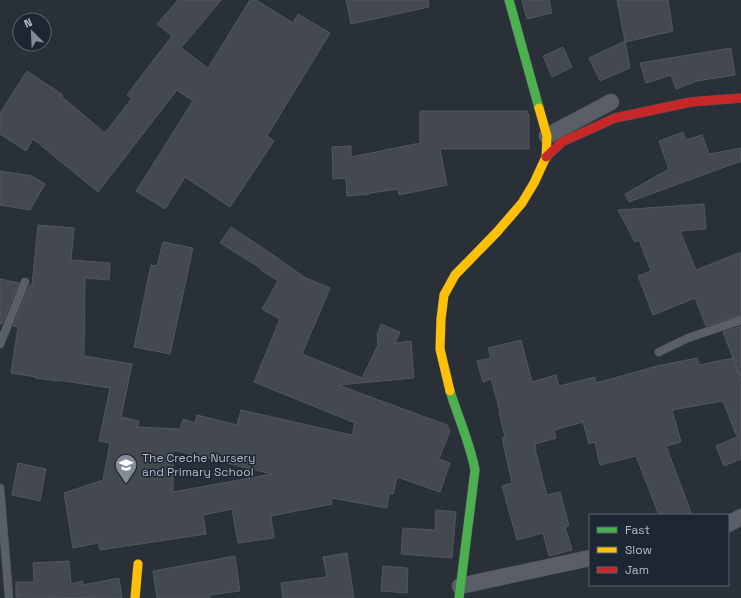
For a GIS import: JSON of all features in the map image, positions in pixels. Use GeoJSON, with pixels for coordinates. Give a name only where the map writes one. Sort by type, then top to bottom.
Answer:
{"type":"FeatureCollection","features":[{"type":"Feature","properties":{"kind":"street"},"geometry":{"type":"LineString","coordinates":[[509,0],[546,136],[546,158]]}},
{"type":"Feature","properties":{"kind":"street"},"geometry":{"type":"LineString","coordinates":[[589,558],[460,592],[474,489],[474,470],[472,454],[458,418],[447,382],[440,349],[441,319],[444,295],[455,274],[498,232],[522,203],[546,158],[562,142],[615,118],[691,102],[741,98]]}},
{"type":"Feature","properties":{"kind":"street"},"geometry":{"type":"LineString","coordinates":[[546,136],[611,102]]}},
{"type":"Feature","properties":{"kind":"street"},"geometry":{"type":"LineString","coordinates":[[729,523],[741,517]]}},
{"type":"Feature","properties":{"kind":"street"},"geometry":{"type":"LineString","coordinates":[[135,598],[138,564]]}},
{"type":"Feature","properties":{"kind":"lane"},"geometry":{"type":"LineString","coordinates":[[0,344],[25,282]]}},
{"type":"Feature","properties":{"kind":"lane"},"geometry":{"type":"LineString","coordinates":[[659,352],[688,338],[741,320]]}},
{"type":"Feature","properties":{"kind":"lane"},"geometry":{"type":"LineString","coordinates":[[0,488],[9,598]]}},
{"type":"Feature","properties":{"kind":"building"},"geometry":{"type":"Polygon","coordinates":[[[178,0],[221,0],[181,48],[208,68],[250,0],[256,0],[293,23],[298,14],[330,33],[267,136],[274,141],[230,207],[185,177],[165,209],[136,191],[193,101],[177,90],[98,192],[33,139],[26,151],[0,134],[0,113],[27,71],[63,95],[61,96],[105,133],[132,98],[127,95],[172,36],[157,24],[178,0]]]}},
{"type":"Feature","properties":{"kind":"building"},"geometry":{"type":"Polygon","coordinates":[[[346,0],[428,0],[429,7],[351,24],[346,0]]]}},
{"type":"Feature","properties":{"kind":"building"},"geometry":{"type":"Polygon","coordinates":[[[522,0],[549,0],[552,13],[527,19],[522,0]]]}},
{"type":"Feature","properties":{"kind":"building"},"geometry":{"type":"Polygon","coordinates":[[[617,0],[668,0],[673,31],[625,42],[617,0]]]}},
{"type":"Feature","properties":{"kind":"building"},"geometry":{"type":"Polygon","coordinates":[[[625,41],[630,68],[600,81],[589,58],[625,41]]]}},
{"type":"Feature","properties":{"kind":"building"},"geometry":{"type":"Polygon","coordinates":[[[563,47],[572,67],[552,77],[543,56],[563,47]]]}},
{"type":"Feature","properties":{"kind":"building"},"geometry":{"type":"Polygon","coordinates":[[[731,48],[735,75],[697,81],[676,89],[671,75],[646,83],[640,63],[731,48]]]}},
{"type":"Feature","properties":{"kind":"building"},"geometry":{"type":"Polygon","coordinates":[[[420,111],[527,111],[529,116],[529,149],[440,149],[447,185],[399,195],[398,189],[347,196],[346,178],[333,179],[332,147],[351,146],[351,157],[420,143],[420,111]]]}},
{"type":"Feature","properties":{"kind":"building"},"geometry":{"type":"Polygon","coordinates":[[[683,132],[686,140],[702,135],[709,154],[741,148],[741,161],[629,202],[625,194],[669,169],[659,141],[683,132]]]}},
{"type":"Feature","properties":{"kind":"building"},"geometry":{"type":"Polygon","coordinates":[[[0,171],[32,176],[45,184],[30,210],[0,205],[0,171]]]}},
{"type":"Feature","properties":{"kind":"building"},"geometry":{"type":"Polygon","coordinates":[[[704,204],[706,229],[680,231],[696,270],[741,252],[741,315],[706,326],[695,298],[653,315],[638,276],[651,271],[639,240],[635,242],[618,210],[704,204]]]}},
{"type":"Feature","properties":{"kind":"building"},"geometry":{"type":"Polygon","coordinates":[[[38,225],[74,228],[71,260],[110,263],[109,280],[85,278],[84,356],[132,364],[121,417],[139,421],[138,427],[180,429],[183,419],[195,423],[197,415],[237,425],[241,410],[352,435],[355,423],[254,382],[280,319],[262,309],[278,281],[261,270],[262,269],[220,243],[231,227],[304,277],[330,288],[302,354],[362,378],[378,345],[377,335],[381,324],[400,332],[395,343],[411,341],[414,378],[338,385],[447,425],[450,431],[439,459],[450,463],[440,492],[397,477],[393,494],[389,493],[387,508],[331,498],[332,504],[271,516],[274,538],[238,543],[232,509],[203,515],[206,534],[100,550],[98,543],[73,548],[64,493],[103,480],[110,443],[99,441],[110,388],[35,378],[36,377],[11,373],[18,327],[13,326],[30,285],[32,285],[38,225]],[[173,450],[173,492],[272,474],[173,450]]]}},
{"type":"Feature","properties":{"kind":"building"},"geometry":{"type":"Polygon","coordinates":[[[163,242],[193,248],[170,354],[134,347],[151,265],[157,266],[163,242]]]}},
{"type":"Feature","properties":{"kind":"building"},"geometry":{"type":"Polygon","coordinates":[[[0,279],[19,283],[2,324],[0,324],[0,279]]]}},
{"type":"Feature","properties":{"kind":"building"},"geometry":{"type":"Polygon","coordinates":[[[741,326],[741,376],[740,376],[723,332],[741,326]]]}},
{"type":"Feature","properties":{"kind":"building"},"geometry":{"type":"Polygon","coordinates":[[[521,340],[532,382],[556,375],[559,386],[595,377],[596,383],[657,366],[697,358],[699,365],[733,358],[741,380],[741,459],[724,466],[716,446],[737,437],[723,401],[672,410],[681,442],[666,446],[692,514],[659,514],[636,456],[600,465],[595,442],[589,444],[583,422],[554,430],[556,438],[535,444],[535,449],[547,495],[560,492],[569,526],[565,527],[572,550],[549,556],[543,533],[517,540],[502,486],[512,483],[502,438],[505,437],[500,412],[491,379],[483,382],[477,361],[491,358],[488,348],[521,340]]]}},
{"type":"Feature","properties":{"kind":"building"},"geometry":{"type":"Polygon","coordinates":[[[18,463],[46,469],[40,501],[12,495],[18,463]]]}},
{"type":"Feature","properties":{"kind":"building"},"geometry":{"type":"Polygon","coordinates":[[[436,510],[456,512],[452,558],[401,554],[403,528],[435,530],[436,510]]]}},
{"type":"Feature","properties":{"kind":"building"},"geometry":{"type":"Polygon","coordinates":[[[347,553],[354,598],[283,598],[281,583],[327,577],[323,557],[347,553]]]}},
{"type":"Feature","properties":{"kind":"building"},"geometry":{"type":"Polygon","coordinates":[[[235,556],[240,591],[209,595],[210,598],[157,598],[153,571],[235,556]]]}},
{"type":"Feature","properties":{"kind":"building"},"geometry":{"type":"Polygon","coordinates":[[[69,561],[71,584],[82,581],[83,585],[119,578],[122,598],[16,597],[16,582],[34,582],[33,563],[69,561]]]}},
{"type":"Feature","properties":{"kind":"building"},"geometry":{"type":"Polygon","coordinates":[[[383,566],[408,568],[407,593],[381,591],[383,566]]]}},
{"type":"Feature","properties":{"kind":"traffic: fast"},"geometry":{"type":"LineString","coordinates":[[509,0],[539,108]]}},
{"type":"Feature","properties":{"kind":"traffic: fast"},"geometry":{"type":"LineString","coordinates":[[450,391],[467,440],[475,470],[459,598]]}},
{"type":"Feature","properties":{"kind":"traffic: slow"},"geometry":{"type":"LineString","coordinates":[[450,391],[440,349],[441,319],[444,295],[455,275],[497,232],[522,203],[534,183],[546,157],[547,136],[539,108]]}},
{"type":"Feature","properties":{"kind":"traffic: slow"},"geometry":{"type":"LineString","coordinates":[[135,598],[138,564]]}},
{"type":"Feature","properties":{"kind":"traffic: jam"},"geometry":{"type":"LineString","coordinates":[[546,157],[562,142],[615,118],[691,102],[741,98]]}},
{"type":"Feature","properties":{"kind":"place","name":"The Creche Nursery and Primary School"},"geometry":{"type":"Point","coordinates":[126,484]}}]}
